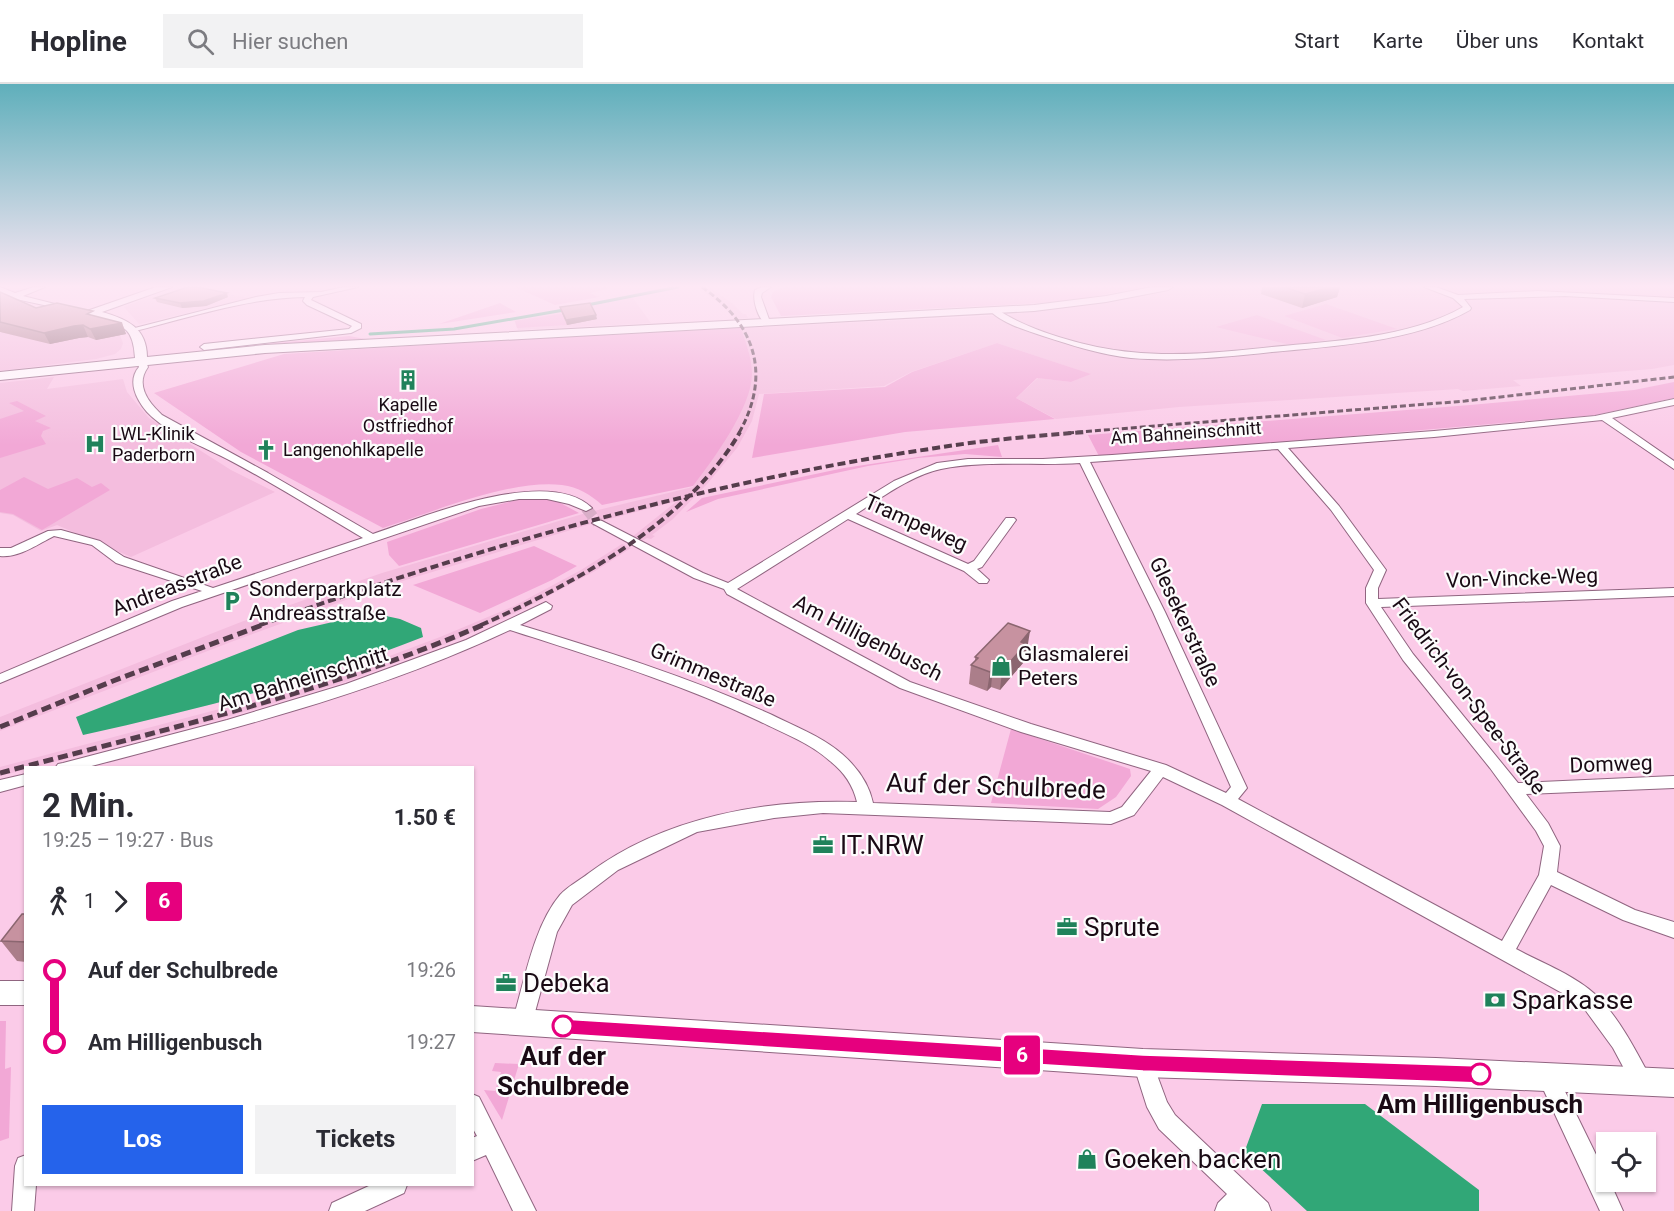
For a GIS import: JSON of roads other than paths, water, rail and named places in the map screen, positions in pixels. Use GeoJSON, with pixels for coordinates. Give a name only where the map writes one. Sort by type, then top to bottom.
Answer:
{"type":"FeatureCollection","features":[{"type":"Feature","properties":{"kind":"main road"},"geometry":{"type":"LineString","coordinates":[[137,340],[141,346],[142,360]]}},
{"type":"Feature","properties":{"kind":"main road"},"geometry":{"type":"LineString","coordinates":[[0,376],[142,360],[304,346],[427,340]]}},
{"type":"Feature","properties":{"kind":"main road"},"geometry":{"type":"LineString","coordinates":[[0,993],[24,993]]}},
{"type":"Feature","properties":{"kind":"main road"},"geometry":{"type":"LineString","coordinates":[[474,1019],[1143,1063],[1436,1072],[1674,1083]]}},
{"type":"Feature","properties":{"kind":"street"},"geometry":{"type":"LineString","coordinates":[[204,347],[277,340]]}},
{"type":"Feature","properties":{"kind":"street"},"geometry":{"type":"LineString","coordinates":[[1072,340],[1114,352],[1175,357],[1288,348],[1349,340]]}},
{"type":"Feature","properties":{"kind":"street"},"geometry":{"type":"LineString","coordinates":[[142,360],[144,367],[139,373],[138,390],[142,400],[157,416],[251,467],[372,538],[477,503],[520,494],[569,498],[586,507]]}},
{"type":"Feature","properties":{"kind":"street","name":"Am Bahneinschnitt"},"geometry":{"type":"LineString","coordinates":[[730,587],[915,474],[937,466],[968,462],[1083,459],[1282,447],[1605,418],[1674,402]]}},
{"type":"Feature","properties":{"kind":"street"},"geometry":{"type":"LineString","coordinates":[[1605,418],[1674,466]]}},
{"type":"Feature","properties":{"kind":"street","name":"Friedrich-von-Spee-Straße"},"geometry":{"type":"LineString","coordinates":[[1282,447],[1335,508],[1380,570],[1372,588],[1372,603],[1408,657],[1514,789],[1542,827],[1552,846],[1548,875],[1505,952]]}},
{"type":"Feature","properties":{"kind":"street","name":"Glesekerstraße"},"geometry":{"type":"LineString","coordinates":[[1083,459],[1159,612],[1239,788],[1228,801]]}},
{"type":"Feature","properties":{"kind":"street","name":"Trampeweg"},"geometry":{"type":"LineString","coordinates":[[847,514],[968,568],[983,580]]}},
{"type":"Feature","properties":{"kind":"street","name":"Trampeweg"},"geometry":{"type":"LineString","coordinates":[[968,568],[978,564],[1010,520]]}},
{"type":"Feature","properties":{"kind":"street","name":"Am Hilligenbusch"},"geometry":{"type":"LineString","coordinates":[[598,523],[623,537],[648,547],[709,582],[730,587],[731,591],[905,685],[1026,728],[1161,769],[1228,801],[1570,988],[1593,1005],[1620,1042],[1642,1082]]}},
{"type":"Feature","properties":{"kind":"street"},"geometry":{"type":"LineString","coordinates":[[0,552],[15,551],[52,534],[62,532],[96,543],[120,560],[206,588],[210,592]]}},
{"type":"Feature","properties":{"kind":"street","name":"Andreasstraße"},"geometry":{"type":"LineString","coordinates":[[0,679],[149,615],[210,592],[372,538]]}},
{"type":"Feature","properties":{"kind":"street","name":"Von-Vincke-Weg"},"geometry":{"type":"LineString","coordinates":[[1372,603],[1674,592]]}},
{"type":"Feature","properties":{"kind":"street","name":"Am Bahneinschnitt"},"geometry":{"type":"LineString","coordinates":[[70,766],[340,692],[443,655],[510,626],[546,606]]}},
{"type":"Feature","properties":{"kind":"street","name":"Grimmestraße"},"geometry":{"type":"LineString","coordinates":[[510,626],[630,663],[697,687],[812,742],[837,758],[856,780],[865,793],[866,808]]}},
{"type":"Feature","properties":{"kind":"street","name":"Auf der Schulbrede"},"geometry":{"type":"LineString","coordinates":[[522,1023],[549,931],[566,900],[612,865],[670,836],[710,823],[801,808],[866,808],[1111,818],[1128,811],[1161,769]]}},
{"type":"Feature","properties":{"kind":"street"},"geometry":{"type":"LineString","coordinates":[[0,786],[24,780]]}},
{"type":"Feature","properties":{"kind":"street","name":"Domweg"},"geometry":{"type":"LineString","coordinates":[[1514,789],[1674,782]]}},
{"type":"Feature","properties":{"kind":"street"},"geometry":{"type":"LineString","coordinates":[[1548,875],[1629,915],[1674,930]]}},
{"type":"Feature","properties":{"kind":"street"},"geometry":{"type":"LineString","coordinates":[[1143,1063],[1158,1107],[1167,1122],[1260,1211]]}},
{"type":"Feature","properties":{"kind":"street"},"geometry":{"type":"LineString","coordinates":[[1548,1078],[1612,1211]]}},
{"type":"Feature","properties":{"kind":"street"},"geometry":{"type":"LineString","coordinates":[[474,1113],[481,1146],[525,1211]]}},
{"type":"Feature","properties":{"kind":"street"},"geometry":{"type":"LineString","coordinates":[[23,1211],[25,1186]]}},
{"type":"Feature","properties":{"kind":"street"},"geometry":{"type":"LineString","coordinates":[[340,1211],[394,1186]]}},
{"type":"Feature","properties":{"kind":"street"},"geometry":{"type":"LineString","coordinates":[[1226,1211],[1243,1194]]}},
{"type":"Feature","properties":{"kind":"tunnel"},"geometry":{"type":"LineString","coordinates":[[586,508],[598,523]]}},
{"type":"Feature","properties":{"kind":"railway"},"geometry":{"type":"LineString","coordinates":[[739,433],[755,390],[756,371],[748,340]]}},
{"type":"Feature","properties":{"kind":"railway"},"geometry":{"type":"LineString","coordinates":[[1068,433],[1465,401],[1674,377]]}},
{"type":"Feature","properties":{"kind":"railway"},"geometry":{"type":"LineString","coordinates":[[689,496],[718,464],[740,432]]}},
{"type":"Feature","properties":{"kind":"railway"},"geometry":{"type":"LineString","coordinates":[[689,496],[850,462],[936,448],[991,440],[1085,432]]}},
{"type":"Feature","properties":{"kind":"railway"},"geometry":{"type":"LineString","coordinates":[[260,625],[426,569],[594,520],[689,496]]}},
{"type":"Feature","properties":{"kind":"railway"},"geometry":{"type":"LineString","coordinates":[[481,625],[517,609],[590,570],[660,522],[689,496]]}},
{"type":"Feature","properties":{"kind":"railway"},"geometry":{"type":"LineString","coordinates":[[0,727],[113,681],[265,624]]}},
{"type":"Feature","properties":{"kind":"railway"},"geometry":{"type":"LineString","coordinates":[[27,766],[306,690],[426,648],[485,624]]}},
{"type":"Feature","properties":{"kind":"railway"},"geometry":{"type":"LineString","coordinates":[[0,773],[24,767]]}},
{"type":"Feature","properties":{"kind":"place","name":"Kapelle Ostfriedhof"},"geometry":{"type":"Point","coordinates":[408,380]}},
{"type":"Feature","properties":{"kind":"place","name":"LWL-Klinik Paderborn"},"geometry":{"type":"Point","coordinates":[95,444]}},
{"type":"Feature","properties":{"kind":"place","name":"Langenohlkapelle"},"geometry":{"type":"Point","coordinates":[266,450]}},
{"type":"Feature","properties":{"kind":"place","name":"Sonderparkplatz Andreasstraße"},"geometry":{"type":"Point","coordinates":[232,601]}},
{"type":"Feature","properties":{"kind":"place","name":"Glasmalerei Peters"},"geometry":{"type":"Point","coordinates":[1001,666]}},
{"type":"Feature","properties":{"kind":"place","name":"IT.NRW"},"geometry":{"type":"Point","coordinates":[823,845]}},
{"type":"Feature","properties":{"kind":"place","name":"Sprute"},"geometry":{"type":"Point","coordinates":[1067,927]}},
{"type":"Feature","properties":{"kind":"place","name":"Debeka"},"geometry":{"type":"Point","coordinates":[506,983]}},
{"type":"Feature","properties":{"kind":"place","name":"Sparkasse"},"geometry":{"type":"Point","coordinates":[1495,1000]}},
{"type":"Feature","properties":{"kind":"place","name":"Auf der Schulbrede"},"geometry":{"type":"Point","coordinates":[563,1026]}},
{"type":"Feature","properties":{"kind":"place","name":"Am Hilligenbusch"},"geometry":{"type":"Point","coordinates":[1480,1074]}},
{"type":"Feature","properties":{"kind":"place","name":"Goeken backen"},"geometry":{"type":"Point","coordinates":[1087,1159]}}]}
